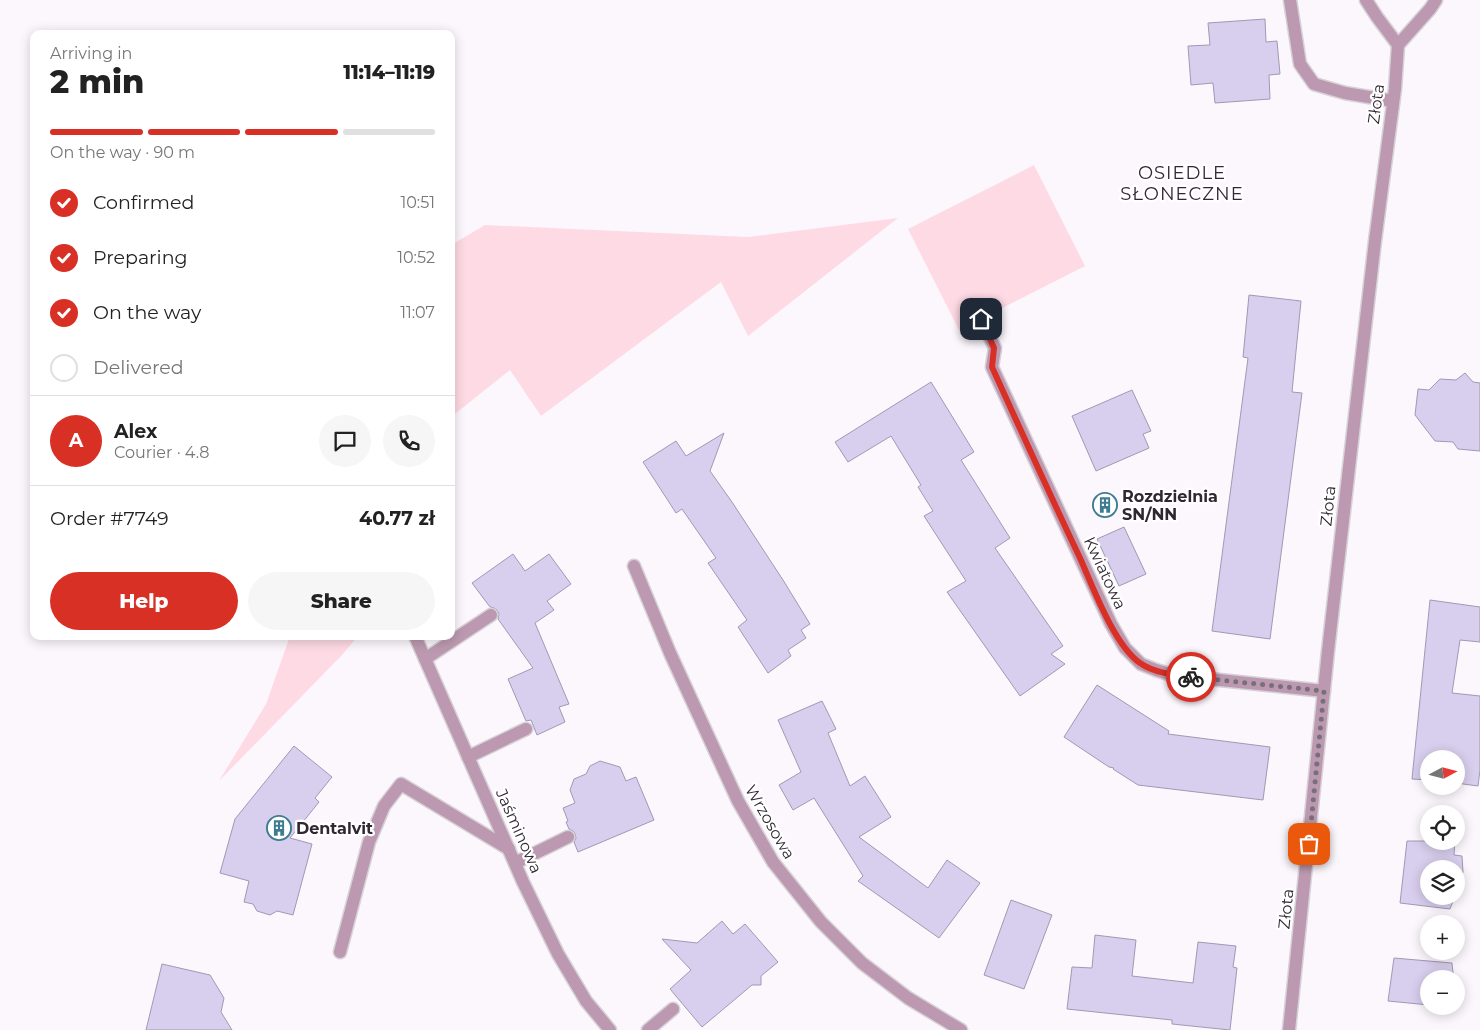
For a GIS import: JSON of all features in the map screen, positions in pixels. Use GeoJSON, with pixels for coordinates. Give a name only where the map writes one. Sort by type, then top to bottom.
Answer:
{"type":"FeatureCollection","features":[{"type":"Feature","properties":{"kind":"street"},"geometry":{"type":"LineString","coordinates":[[1290,0],[1300,64],[1314,84],[1345,93],[1392,101]]}},
{"type":"Feature","properties":{"kind":"street"},"geometry":{"type":"LineString","coordinates":[[1366,0],[1398,45],[1436,0]]}},
{"type":"Feature","properties":{"kind":"street","name":"Złota"},"geometry":{"type":"LineString","coordinates":[[1289,1030],[1324,691],[1374,241],[1395,90],[1398,45]]}},
{"type":"Feature","properties":{"kind":"street","name":"Kwiatowa"},"geometry":{"type":"LineString","coordinates":[[981,319],[994,348],[992,367],[1111,624],[1124,648],[1141,664],[1172,675],[1324,691]]}},
{"type":"Feature","properties":{"kind":"street","name":"Wrzosowa"},"geometry":{"type":"LineString","coordinates":[[634,566],[670,653],[738,801],[772,862],[821,922],[862,963],[908,998],[961,1030]]}},
{"type":"Feature","properties":{"kind":"street"},"geometry":{"type":"LineString","coordinates":[[455,639],[491,615]]}},
{"type":"Feature","properties":{"kind":"street","name":"Jaśminowa"},"geometry":{"type":"LineString","coordinates":[[418,640],[508,849],[558,954],[586,1000],[610,1030]]}},
{"type":"Feature","properties":{"kind":"street"},"geometry":{"type":"LineString","coordinates":[[425,659],[454,640]]}},
{"type":"Feature","properties":{"kind":"street"},"geometry":{"type":"LineString","coordinates":[[468,757],[526,729]]}},
{"type":"Feature","properties":{"kind":"street"},"geometry":{"type":"LineString","coordinates":[[340,952],[369,842],[384,806],[401,784],[508,849]]}},
{"type":"Feature","properties":{"kind":"street"},"geometry":{"type":"LineString","coordinates":[[515,863],[568,837]]}},
{"type":"Feature","properties":{"kind":"street"},"geometry":{"type":"LineString","coordinates":[[648,1030],[673,1009]]}},
{"type":"Feature","properties":{"kind":"shaded area"},"geometry":{"type":"Polygon","coordinates":[[[1034,165],[1085,266],[959,330],[908,229],[1034,165]]]}},
{"type":"Feature","properties":{"kind":"shaded area"},"geometry":{"type":"Polygon","coordinates":[[[898,218],[748,336],[721,282],[541,416],[510,370],[455,414],[455,243],[485,225],[748,237],[898,218]]]}},
{"type":"Feature","properties":{"kind":"shaded area"},"geometry":{"type":"Polygon","coordinates":[[[289,640],[355,640],[219,781],[266,704],[289,640]]]}},
{"type":"Feature","properties":{"kind":"building"},"geometry":{"type":"Polygon","coordinates":[[[1265,19],[1266,42],[1277,41],[1280,74],[1269,75],[1270,99],[1215,103],[1213,83],[1191,85],[1188,46],[1210,45],[1208,23],[1265,19]]]}},
{"type":"Feature","properties":{"kind":"building"},"geometry":{"type":"Polygon","coordinates":[[[1249,295],[1301,301],[1292,392],[1302,393],[1270,639],[1212,631],[1248,358],[1243,357],[1249,295]]]}},
{"type":"Feature","properties":{"kind":"building"},"geometry":{"type":"Polygon","coordinates":[[[1465,373],[1473,382],[1480,383],[1480,451],[1458,449],[1453,442],[1435,441],[1415,415],[1418,389],[1429,390],[1440,379],[1456,380],[1465,373]]]}},
{"type":"Feature","properties":{"kind":"building"},"geometry":{"type":"Polygon","coordinates":[[[931,382],[974,452],[961,460],[1010,538],[995,548],[1063,646],[1051,654],[1065,664],[1020,696],[947,592],[966,581],[924,516],[933,511],[918,487],[921,485],[891,436],[848,462],[835,442],[931,382]]]}},
{"type":"Feature","properties":{"kind":"building"},"geometry":{"type":"Polygon","coordinates":[[[1132,390],[1151,431],[1143,434],[1149,448],[1096,471],[1072,416],[1132,390]]]}},
{"type":"Feature","properties":{"kind":"building"},"geometry":{"type":"Polygon","coordinates":[[[724,433],[710,471],[810,624],[801,630],[806,638],[788,650],[791,656],[768,673],[738,627],[747,620],[708,563],[716,558],[682,509],[676,513],[643,462],[676,441],[686,456],[724,433]]]}},
{"type":"Feature","properties":{"kind":"building"},"geometry":{"type":"Polygon","coordinates":[[[1124,527],[1146,574],[1119,586],[1097,539],[1124,527]]]}},
{"type":"Feature","properties":{"kind":"building"},"geometry":{"type":"Polygon","coordinates":[[[513,554],[525,571],[549,554],[571,584],[547,601],[554,610],[535,623],[569,704],[559,707],[565,722],[537,735],[531,720],[526,721],[508,679],[533,668],[498,619],[499,614],[497,610],[490,607],[472,583],[513,554]]]}},
{"type":"Feature","properties":{"kind":"building"},"geometry":{"type":"Polygon","coordinates":[[[1430,600],[1480,607],[1480,642],[1460,640],[1452,693],[1480,696],[1480,770],[1478,786],[1465,784],[1465,750],[1420,750],[1420,779],[1412,779],[1430,600]]]}},
{"type":"Feature","properties":{"kind":"building"},"geometry":{"type":"Polygon","coordinates":[[[1097,685],[1169,731],[1168,734],[1270,747],[1263,800],[1138,785],[1064,737],[1097,685]]]}},
{"type":"Feature","properties":{"kind":"building"},"geometry":{"type":"Polygon","coordinates":[[[822,701],[836,729],[828,733],[850,786],[865,776],[891,817],[859,837],[928,888],[947,860],[980,883],[939,938],[858,881],[863,876],[814,798],[793,810],[779,785],[801,772],[778,720],[822,701]]]}},
{"type":"Feature","properties":{"kind":"building","name":"Dentalvit"},"geometry":{"type":"Polygon","coordinates":[[[294,746],[332,777],[315,798],[319,802],[290,838],[312,844],[293,915],[277,911],[270,915],[257,911],[253,904],[244,902],[249,881],[220,873],[235,819],[294,746]]]}},
{"type":"Feature","properties":{"kind":"building"},"geometry":{"type":"Polygon","coordinates":[[[600,761],[620,767],[626,781],[636,777],[654,820],[578,852],[574,842],[575,834],[569,829],[563,808],[575,803],[570,790],[574,779],[586,774],[590,766],[600,761]]]}},
{"type":"Feature","properties":{"kind":"building"},"geometry":{"type":"Polygon","coordinates":[[[1407,841],[1420,841],[1420,850],[1454,850],[1454,855],[1462,856],[1462,860],[1420,860],[1420,905],[1452,905],[1450,909],[1400,903],[1407,841]]]}},
{"type":"Feature","properties":{"kind":"building"},"geometry":{"type":"Polygon","coordinates":[[[1011,900],[1052,915],[1024,989],[984,975],[1011,900]]]}},
{"type":"Feature","properties":{"kind":"building"},"geometry":{"type":"Polygon","coordinates":[[[722,921],[733,934],[745,924],[778,962],[761,976],[761,985],[752,985],[702,1027],[670,989],[691,970],[662,939],[697,943],[722,921]]]}},
{"type":"Feature","properties":{"kind":"building"},"geometry":{"type":"Polygon","coordinates":[[[1095,935],[1136,940],[1132,976],[1193,983],[1198,942],[1236,946],[1233,967],[1237,968],[1230,1030],[1172,1024],[1172,1020],[1067,1009],[1072,967],[1092,968],[1095,935]]]}},
{"type":"Feature","properties":{"kind":"building"},"geometry":{"type":"Polygon","coordinates":[[[1394,958],[1452,963],[1453,970],[1420,970],[1420,1004],[1388,1001],[1394,958]]]}},
{"type":"Feature","properties":{"kind":"building"},"geometry":{"type":"Polygon","coordinates":[[[162,964],[210,975],[224,998],[221,1012],[232,1030],[146,1030],[162,964]]]}},
{"type":"Feature","properties":{"kind":"way so far"},"geometry":{"type":"LineString","coordinates":[[1191,677],[1324,691],[1309,844]]}},
{"type":"Feature","properties":{"kind":"place","name":"Rozdzielnia SN/NN"},"geometry":{"type":"Point","coordinates":[1105,505]}},
{"type":"Feature","properties":{"kind":"place","name":"Dentalvit"},"geometry":{"type":"Point","coordinates":[279,828]}},
{"type":"Feature","properties":{"kind":"district","name":"OSIEDLE SŁONECZNE"},"geometry":{"type":"Point","coordinates":[1182,183]}},
{"type":"Feature","properties":{"kind":"route"},"geometry":{"type":"LineString","coordinates":[[981,319],[994,348],[992,367],[1087,573],[1124,648],[1141,664],[1172,675],[1191,677]]}}]}
